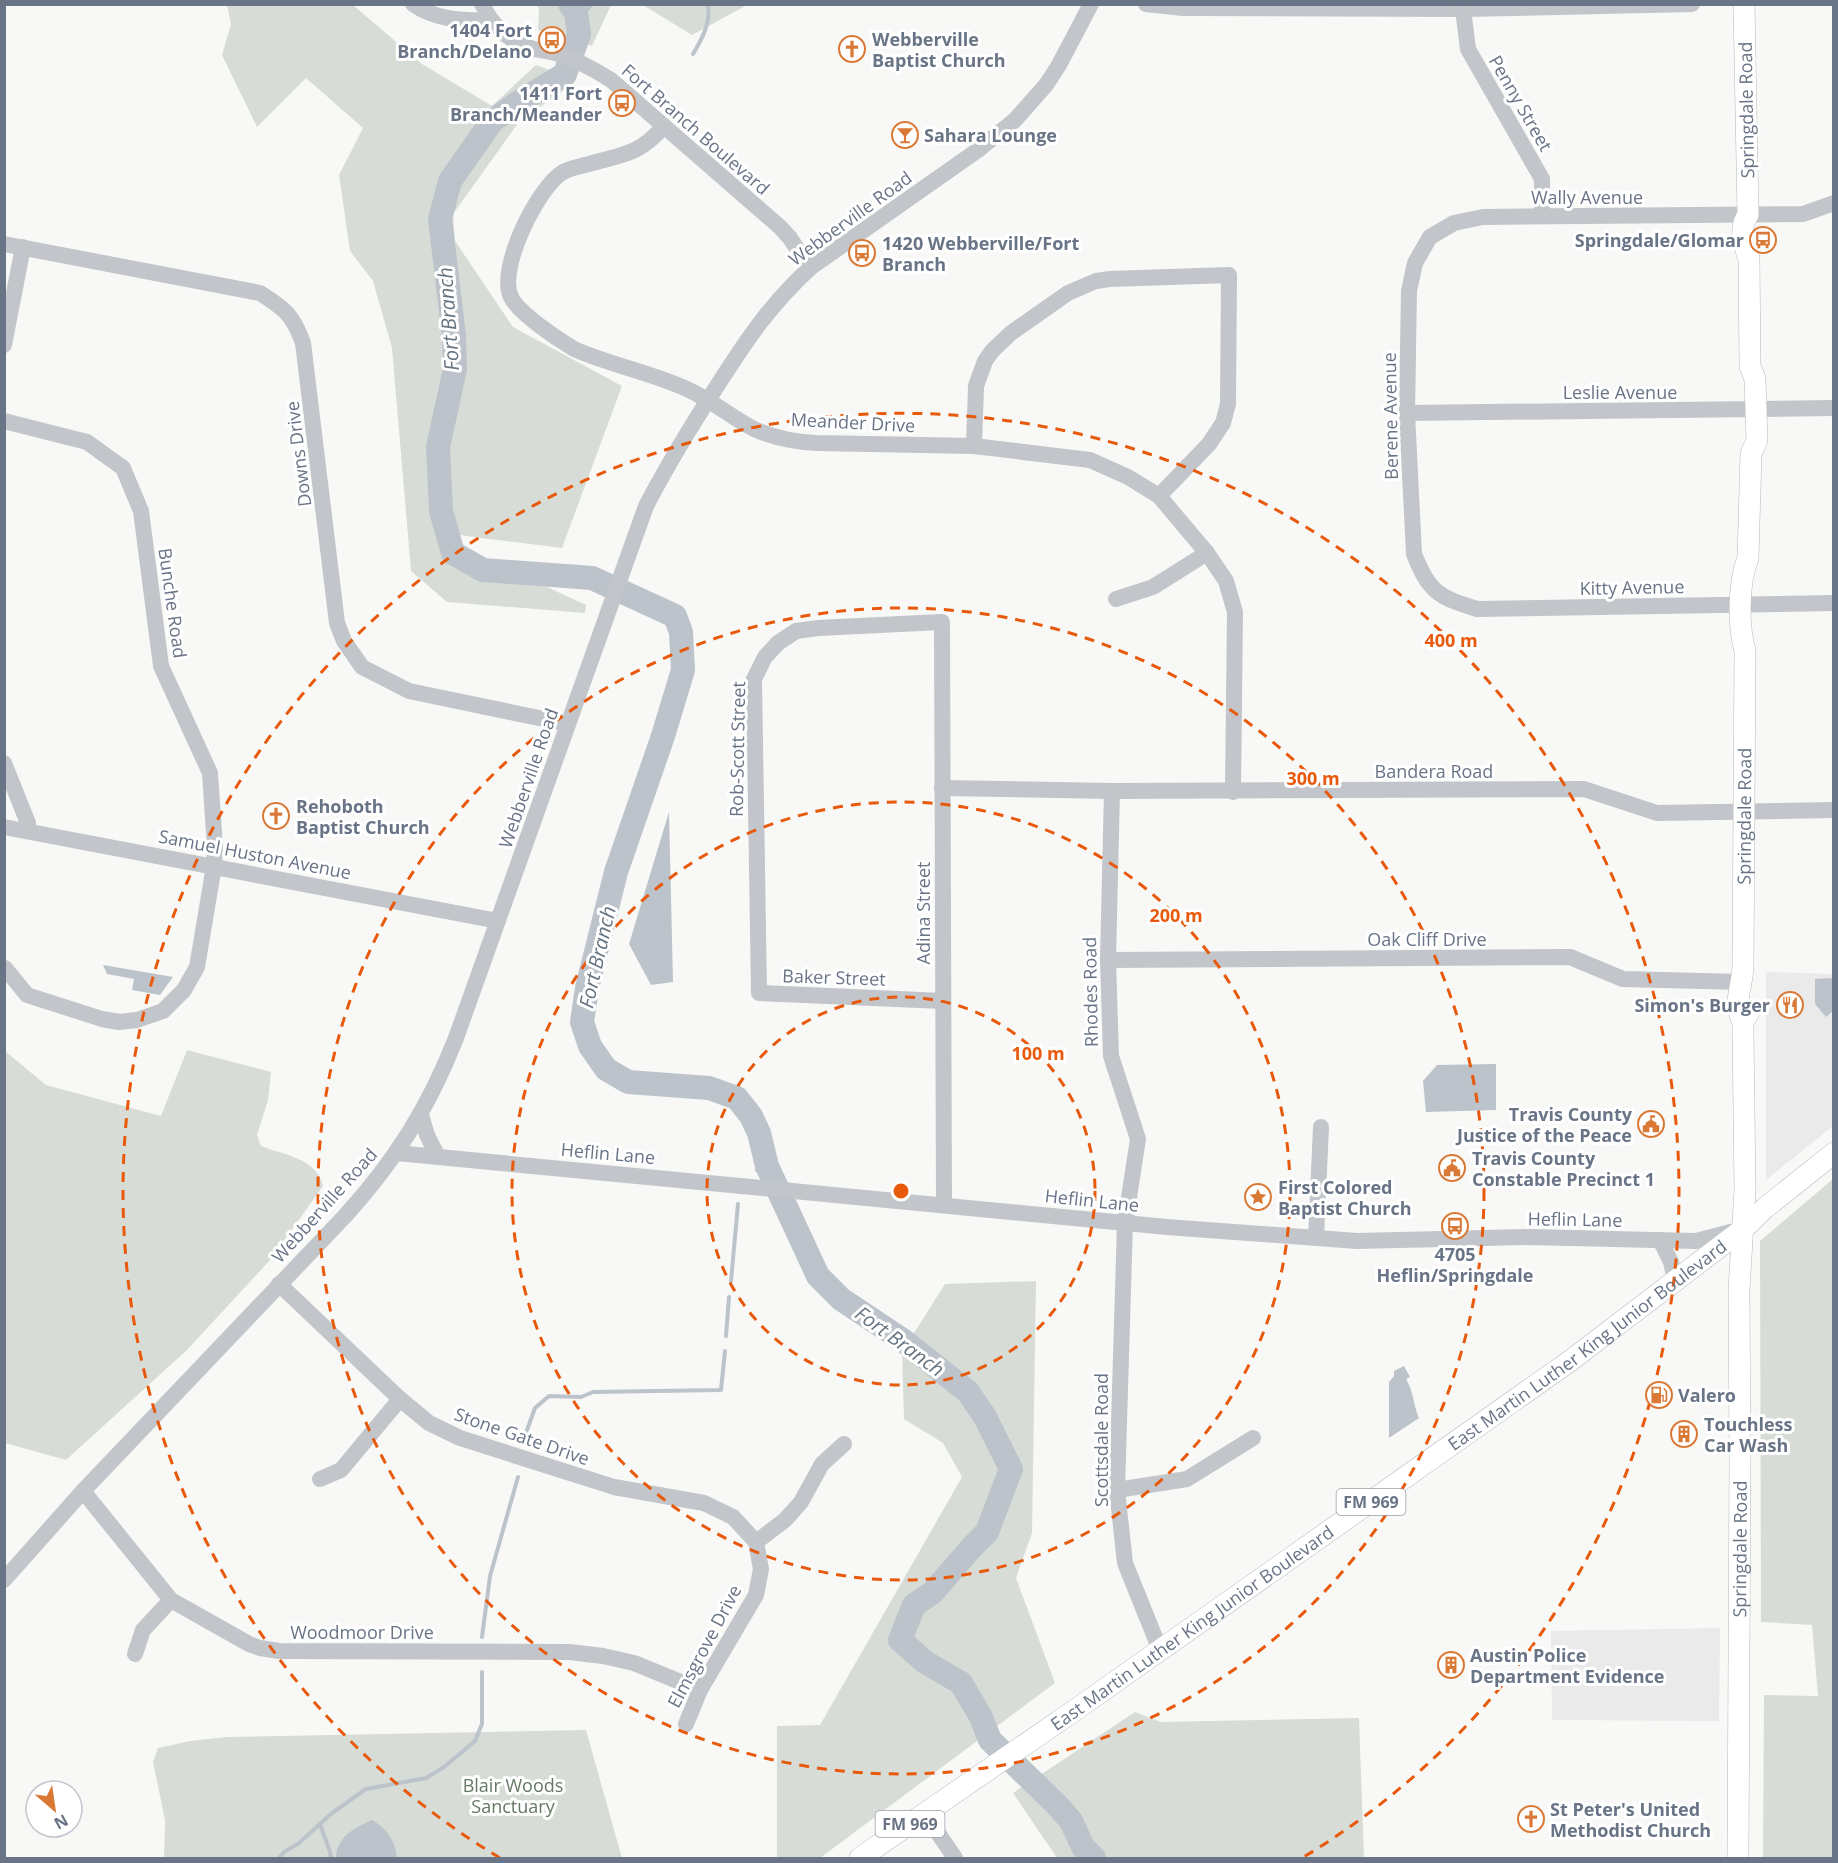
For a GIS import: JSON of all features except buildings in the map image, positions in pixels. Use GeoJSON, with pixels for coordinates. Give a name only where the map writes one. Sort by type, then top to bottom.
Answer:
{"type":"FeatureCollection","features":[{"type":"Feature","properties":{"kind":"main road","name":"Springdale Road"},"geometry":{"type":"LineString","coordinates":[[1738,1858],[1739,1290],[1745,1190],[1743,1022],[1738,1012],[1737,991],[1743,982],[1745,651],[1741,636],[1747,605],[1743,571],[1748,558],[1751,454],[1745,440],[1750,410],[1744,378],[1750,366],[1749,258],[1754,245],[1754,221],[1748,215],[1744,4]]}},
{"type":"Feature","properties":{"kind":"main road","name":"East Martin Luther King Junior Boulevard"},"geometry":{"type":"LineString","coordinates":[[861,1858],[1570,1361],[1743,1229],[1765,1208],[1833,1153]]}},
{"type":"Feature","properties":{"kind":"street"},"geometry":{"type":"LineString","coordinates":[[413,4],[433,15],[451,20],[492,21]]}},
{"type":"Feature","properties":{"kind":"street","name":"Fort Branch Boulevard"},"geometry":{"type":"LineString","coordinates":[[482,4],[492,21],[514,40],[536,49],[560,54],[611,80],[780,227],[810,268]]}},
{"type":"Feature","properties":{"kind":"street","name":"Webberville Road"},"geometry":{"type":"LineString","coordinates":[[4,1580],[83,1491],[352,1208],[397,1153],[421,1115],[448,1059],[646,506],[708,400],[764,315],[810,268],[978,150],[1015,120],[1046,85],[1091,4]]}},
{"type":"Feature","properties":{"kind":"street"},"geometry":{"type":"LineString","coordinates":[[1146,4],[1183,8],[1463,9],[1692,4]]}},
{"type":"Feature","properties":{"kind":"street","name":"Penny Street"},"geometry":{"type":"LineString","coordinates":[[1463,9],[1468,49],[1542,179],[1542,216]]}},
{"type":"Feature","properties":{"kind":"street","name":"Meander Drive"},"geometry":{"type":"LineString","coordinates":[[664,126],[651,141],[637,150],[571,169],[549,183],[521,230],[515,247],[508,288],[514,303],[561,342],[586,354],[665,380],[708,400],[753,428],[777,437],[801,442],[974,446],[1090,460],[1128,477],[1159,496],[1207,553],[1226,581],[1234,612],[1233,792]]}},
{"type":"Feature","properties":{"kind":"street","name":"Wally Avenue"},"geometry":{"type":"LineString","coordinates":[[1430,237],[1454,223],[1483,217],[1803,214],[1833,203]]}},
{"type":"Feature","properties":{"kind":"street","name":"Berene Avenue"},"geometry":{"type":"LineString","coordinates":[[1430,237],[1415,263],[1409,291],[1407,413],[1414,554],[1422,575],[1436,592]]}},
{"type":"Feature","properties":{"kind":"street","name":"Downs Drive"},"geometry":{"type":"LineString","coordinates":[[4,244],[260,293],[284,308],[298,330],[303,343],[337,622],[352,655],[362,667],[408,691],[568,724]]}},
{"type":"Feature","properties":{"kind":"street"},"geometry":{"type":"LineString","coordinates":[[4,345],[23,247]]}},
{"type":"Feature","properties":{"kind":"street"},"geometry":{"type":"LineString","coordinates":[[974,446],[976,386],[985,361],[1000,342],[1068,293],[1088,284],[1110,279],[1229,275],[1228,404],[1223,423],[1209,444],[1159,496]]}},
{"type":"Feature","properties":{"kind":"street","name":"Leslie Avenue"},"geometry":{"type":"LineString","coordinates":[[1407,413],[1833,408]]}},
{"type":"Feature","properties":{"kind":"street","name":"Bunche Road"},"geometry":{"type":"LineString","coordinates":[[4,421],[87,442],[123,468],[141,511],[161,666],[210,773],[214,866],[197,967],[184,990],[163,1011],[137,1020],[119,1022],[102,1019],[27,995],[5,968]]}},
{"type":"Feature","properties":{"kind":"street"},"geometry":{"type":"LineString","coordinates":[[1116,599],[1153,587],[1207,553]]}},
{"type":"Feature","properties":{"kind":"street","name":"Kitty Avenue"},"geometry":{"type":"LineString","coordinates":[[1436,592],[1452,602],[1477,609],[1833,603]]}},
{"type":"Feature","properties":{"kind":"street","name":"Adina Street"},"geometry":{"type":"LineString","coordinates":[[942,622],[944,1204]]}},
{"type":"Feature","properties":{"kind":"street","name":"Rob-Scott Street"},"geometry":{"type":"LineString","coordinates":[[759,993],[754,679],[765,657],[778,643],[796,631],[942,622]]}},
{"type":"Feature","properties":{"kind":"street"},"geometry":{"type":"LineString","coordinates":[[4,763],[28,823],[28,831]]}},
{"type":"Feature","properties":{"kind":"street","name":"Bandera Road"},"geometry":{"type":"LineString","coordinates":[[942,788],[1233,792],[1584,789],[1658,813],[1833,810]]}},
{"type":"Feature","properties":{"kind":"street","name":"Rhodes Road"},"geometry":{"type":"LineString","coordinates":[[1112,791],[1108,960],[1111,1056],[1138,1139],[1125,1223]]}},
{"type":"Feature","properties":{"kind":"street","name":"Samuel Huston Avenue"},"geometry":{"type":"LineString","coordinates":[[4,827],[498,921]]}},
{"type":"Feature","properties":{"kind":"street","name":"Oak Cliff Drive"},"geometry":{"type":"LineString","coordinates":[[1108,960],[1570,957],[1623,979],[1743,982]]}},
{"type":"Feature","properties":{"kind":"street","name":"Baker Street"},"geometry":{"type":"LineString","coordinates":[[759,993],[943,1001]]}},
{"type":"Feature","properties":{"kind":"street"},"geometry":{"type":"LineString","coordinates":[[421,1115],[427,1135],[438,1157]]}},
{"type":"Feature","properties":{"kind":"street"},"geometry":{"type":"LineString","coordinates":[[1316,1238],[1321,1127]]}},
{"type":"Feature","properties":{"kind":"street","name":"Heflin Lane"},"geometry":{"type":"LineString","coordinates":[[397,1153],[1125,1223],[1357,1241],[1530,1237],[1696,1241],[1743,1229]]}},
{"type":"Feature","properties":{"kind":"street","name":"Scottsdale Road"},"geometry":{"type":"LineString","coordinates":[[1125,1223],[1117,1490],[1125,1563],[1160,1650]]}},
{"type":"Feature","properties":{"kind":"street"},"geometry":{"type":"LineString","coordinates":[[1660,1240],[1671,1262],[1675,1280]]}},
{"type":"Feature","properties":{"kind":"street","name":"Stone Gate Drive"},"geometry":{"type":"LineString","coordinates":[[279,1284],[400,1399],[429,1423],[460,1437],[614,1487],[704,1503],[733,1517],[756,1542]]}},
{"type":"Feature","properties":{"kind":"street"},"geometry":{"type":"LineString","coordinates":[[320,1479],[341,1470],[400,1399]]}},
{"type":"Feature","properties":{"kind":"street"},"geometry":{"type":"LineString","coordinates":[[1117,1490],[1187,1479],[1252,1438]]}},
{"type":"Feature","properties":{"kind":"street"},"geometry":{"type":"LineString","coordinates":[[756,1542],[791,1514],[801,1502],[822,1464],[844,1444]]}},
{"type":"Feature","properties":{"kind":"street","name":"Woodmoor Drive"},"geometry":{"type":"LineString","coordinates":[[83,1491],[171,1600],[236,1638],[260,1648],[279,1651],[569,1652],[634,1663],[700,1690]]}},
{"type":"Feature","properties":{"kind":"street","name":"Elmsgrove Drive"},"geometry":{"type":"LineString","coordinates":[[686,1724],[700,1690],[756,1595],[761,1569],[756,1542]]}},
{"type":"Feature","properties":{"kind":"street"},"geometry":{"type":"LineString","coordinates":[[135,1654],[143,1629],[171,1600]]}},
{"type":"Feature","properties":{"kind":"street"},"geometry":{"type":"LineString","coordinates":[[925,1814],[955,1858]]}},
{"type":"Feature","properties":{"kind":"shaded area"},"geometry":{"type":"Polygon","coordinates":[[[669,812],[673,982],[651,985],[629,944],[669,812]]]}},
{"type":"Feature","properties":{"kind":"shaded area"},"geometry":{"type":"Polygon","coordinates":[[[103,965],[173,977],[160,995],[132,990],[134,979],[107,974],[103,965]]]}},
{"type":"Feature","properties":{"kind":"shaded area"},"geometry":{"type":"Polygon","coordinates":[[[1766,972],[1834,974],[1833,1126],[1766,1180],[1766,972]]]}},
{"type":"Feature","properties":{"kind":"shaded area"},"geometry":{"type":"Polygon","coordinates":[[[1833,978],[1833,1011],[1826,1017],[1815,1004],[1815,979],[1833,978]]]}},
{"type":"Feature","properties":{"kind":"shaded area"},"geometry":{"type":"Polygon","coordinates":[[[1496,1064],[1496,1110],[1426,1112],[1423,1081],[1437,1065],[1496,1064]]]}},
{"type":"Feature","properties":{"kind":"shaded area"},"geometry":{"type":"Polygon","coordinates":[[[1404,1366],[1410,1377],[1406,1379],[1419,1418],[1389,1438],[1389,1382],[1394,1376],[1394,1371],[1404,1366]]]}},
{"type":"Feature","properties":{"kind":"shaded area"},"geometry":{"type":"Polygon","coordinates":[[[1720,1628],[1719,1721],[1552,1720],[1551,1631],[1720,1628]]]}},
{"type":"Feature","properties":{"kind":"shaded area"},"geometry":{"type":"Polygon","coordinates":[[[372,1820],[390,1836],[397,1858],[336,1858],[339,1844],[343,1839],[372,1820]]]}},
{"type":"Feature","properties":{"kind":"green space"},"geometry":{"type":"Polygon","coordinates":[[[227,5],[353,5],[422,64],[492,106],[536,65],[576,79],[574,83],[519,122],[453,214],[455,241],[513,327],[622,386],[562,548],[465,536],[439,529],[448,556],[478,574],[547,587],[586,605],[585,613],[447,602],[411,571],[392,348],[373,281],[350,251],[339,175],[363,128],[306,78],[257,127],[222,55],[231,24],[227,5]]]}},
{"type":"Feature","properties":{"kind":"green space"},"geometry":{"type":"Polygon","coordinates":[[[537,5],[611,5],[592,46],[538,30],[537,5]]]}},
{"type":"Feature","properties":{"kind":"green space"},"geometry":{"type":"Polygon","coordinates":[[[643,5],[747,5],[692,35],[643,5]]]}},
{"type":"Feature","properties":{"kind":"green space"},"geometry":{"type":"Polygon","coordinates":[[[187,1050],[271,1072],[268,1100],[257,1135],[261,1146],[307,1163],[320,1177],[323,1186],[271,1259],[187,1350],[66,1460],[5,1443],[5,1051],[46,1085],[161,1116],[187,1050]]]}},
{"type":"Feature","properties":{"kind":"green space"},"geometry":{"type":"Polygon","coordinates":[[[1833,1179],[1833,1858],[1763,1858],[1764,1695],[1818,1696],[1812,1625],[1761,1622],[1760,1241],[1833,1179]]]}},
{"type":"Feature","properties":{"kind":"green space"},"geometry":{"type":"Polygon","coordinates":[[[1036,1281],[1032,1533],[1016,1578],[1055,1683],[820,1858],[777,1858],[777,1726],[820,1725],[962,1477],[943,1443],[904,1419],[902,1352],[945,1284],[1036,1281]]]}},
{"type":"Feature","properties":{"kind":"green space"},"geometry":{"type":"Polygon","coordinates":[[[1135,1712],[1161,1722],[1359,1718],[1364,1858],[1057,1858],[1013,1793],[1135,1712]]]}},
{"type":"Feature","properties":{"kind":"green space","name":"Blair Woods Sanctuary"},"geometry":{"type":"Polygon","coordinates":[[[586,1730],[622,1858],[164,1858],[165,1820],[153,1762],[158,1748],[190,1741],[227,1737],[586,1730]]]}},
{"type":"Feature","properties":{"kind":"waterway","name":"Fort Branch"},"geometry":{"type":"LineString","coordinates":[[570,4],[576,13],[579,34],[565,74],[492,121],[450,181],[440,219],[454,336],[455,369],[438,447],[441,511],[453,553],[483,570],[592,578],[675,616],[681,632],[683,670],[616,872],[587,988],[582,1022],[590,1046],[606,1069],[628,1082],[709,1088],[737,1098],[751,1116],[759,1133],[767,1166],[818,1276],[841,1299],[904,1341],[968,1392],[985,1417],[1011,1469],[987,1532],[932,1593],[914,1605],[900,1640],[925,1662],[961,1683],[981,1717],[990,1740],[1057,1805],[1071,1821],[1083,1847],[1094,1858]]}},
{"type":"Feature","properties":{"kind":"waterway"},"geometry":{"type":"LineString","coordinates":[[577,20],[592,4]]}},
{"type":"Feature","properties":{"kind":"waterway"},"geometry":{"type":"LineString","coordinates":[[693,54],[707,24],[708,4]]}},
{"type":"Feature","properties":{"kind":"waterway"},"geometry":{"type":"LineString","coordinates":[[757,1170],[764,1155]]}},
{"type":"Feature","properties":{"kind":"waterway"},"geometry":{"type":"LineString","coordinates":[[731,1281],[738,1204]]}},
{"type":"Feature","properties":{"kind":"waterway"},"geometry":{"type":"LineString","coordinates":[[726,1336],[729,1297]]}},
{"type":"Feature","properties":{"kind":"waterway"},"geometry":{"type":"LineString","coordinates":[[523,1441],[535,1408],[549,1396],[581,1397],[593,1392],[721,1390],[725,1351]]}},
{"type":"Feature","properties":{"kind":"waterway"},"geometry":{"type":"LineString","coordinates":[[482,1637],[490,1576],[518,1477]]}},
{"type":"Feature","properties":{"kind":"waterway"},"geometry":{"type":"LineString","coordinates":[[279,1858],[332,1813],[366,1789],[426,1778],[444,1767],[475,1741],[482,1724],[482,1672]]}},
{"type":"Feature","properties":{"kind":"waterway"},"geometry":{"type":"LineString","coordinates":[[320,1824],[331,1858]]}},
{"type":"Feature","properties":{"kind":"place","name":"1404 Fort Branch/Delano"},"geometry":{"type":"Point","coordinates":[552,40]}},
{"type":"Feature","properties":{"kind":"place","name":"Webberville Baptist Church"},"geometry":{"type":"Point","coordinates":[852,49]}},
{"type":"Feature","properties":{"kind":"place","name":"1411 Fort Branch/Meander"},"geometry":{"type":"Point","coordinates":[622,103]}},
{"type":"Feature","properties":{"kind":"place","name":"Sahara Lounge"},"geometry":{"type":"Point","coordinates":[905,135]}},
{"type":"Feature","properties":{"kind":"place","name":"Springdale/Glomar"},"geometry":{"type":"Point","coordinates":[1763,240]}},
{"type":"Feature","properties":{"kind":"place","name":"1420 Webberville/Fort Branch"},"geometry":{"type":"Point","coordinates":[862,253]}},
{"type":"Feature","properties":{"kind":"place","name":"Rehoboth Baptist Church"},"geometry":{"type":"Point","coordinates":[276,816]}},
{"type":"Feature","properties":{"kind":"place","name":"Simon's Burger"},"geometry":{"type":"Point","coordinates":[1790,1005]}},
{"type":"Feature","properties":{"kind":"place","name":"Travis County Justice of the Peace"},"geometry":{"type":"Point","coordinates":[1651,1124]}},
{"type":"Feature","properties":{"kind":"place","name":"Travis County Constable Precinct 1"},"geometry":{"type":"Point","coordinates":[1452,1168]}},
{"type":"Feature","properties":{"kind":"place","name":"First Colored Baptist Church"},"geometry":{"type":"Point","coordinates":[1258,1197]}},
{"type":"Feature","properties":{"kind":"place","name":"4705 Heflin/Springdale"},"geometry":{"type":"Point","coordinates":[1455,1226]}},
{"type":"Feature","properties":{"kind":"place","name":"Valero"},"geometry":{"type":"Point","coordinates":[1659,1395]}},
{"type":"Feature","properties":{"kind":"place","name":"Touchless Car Wash"},"geometry":{"type":"Point","coordinates":[1684,1434]}},
{"type":"Feature","properties":{"kind":"place","name":"Austin Police Department Evidence"},"geometry":{"type":"Point","coordinates":[1451,1665]}},
{"type":"Feature","properties":{"kind":"place","name":"St Peter's United Methodist Church"},"geometry":{"type":"Point","coordinates":[1531,1819]}}]}
